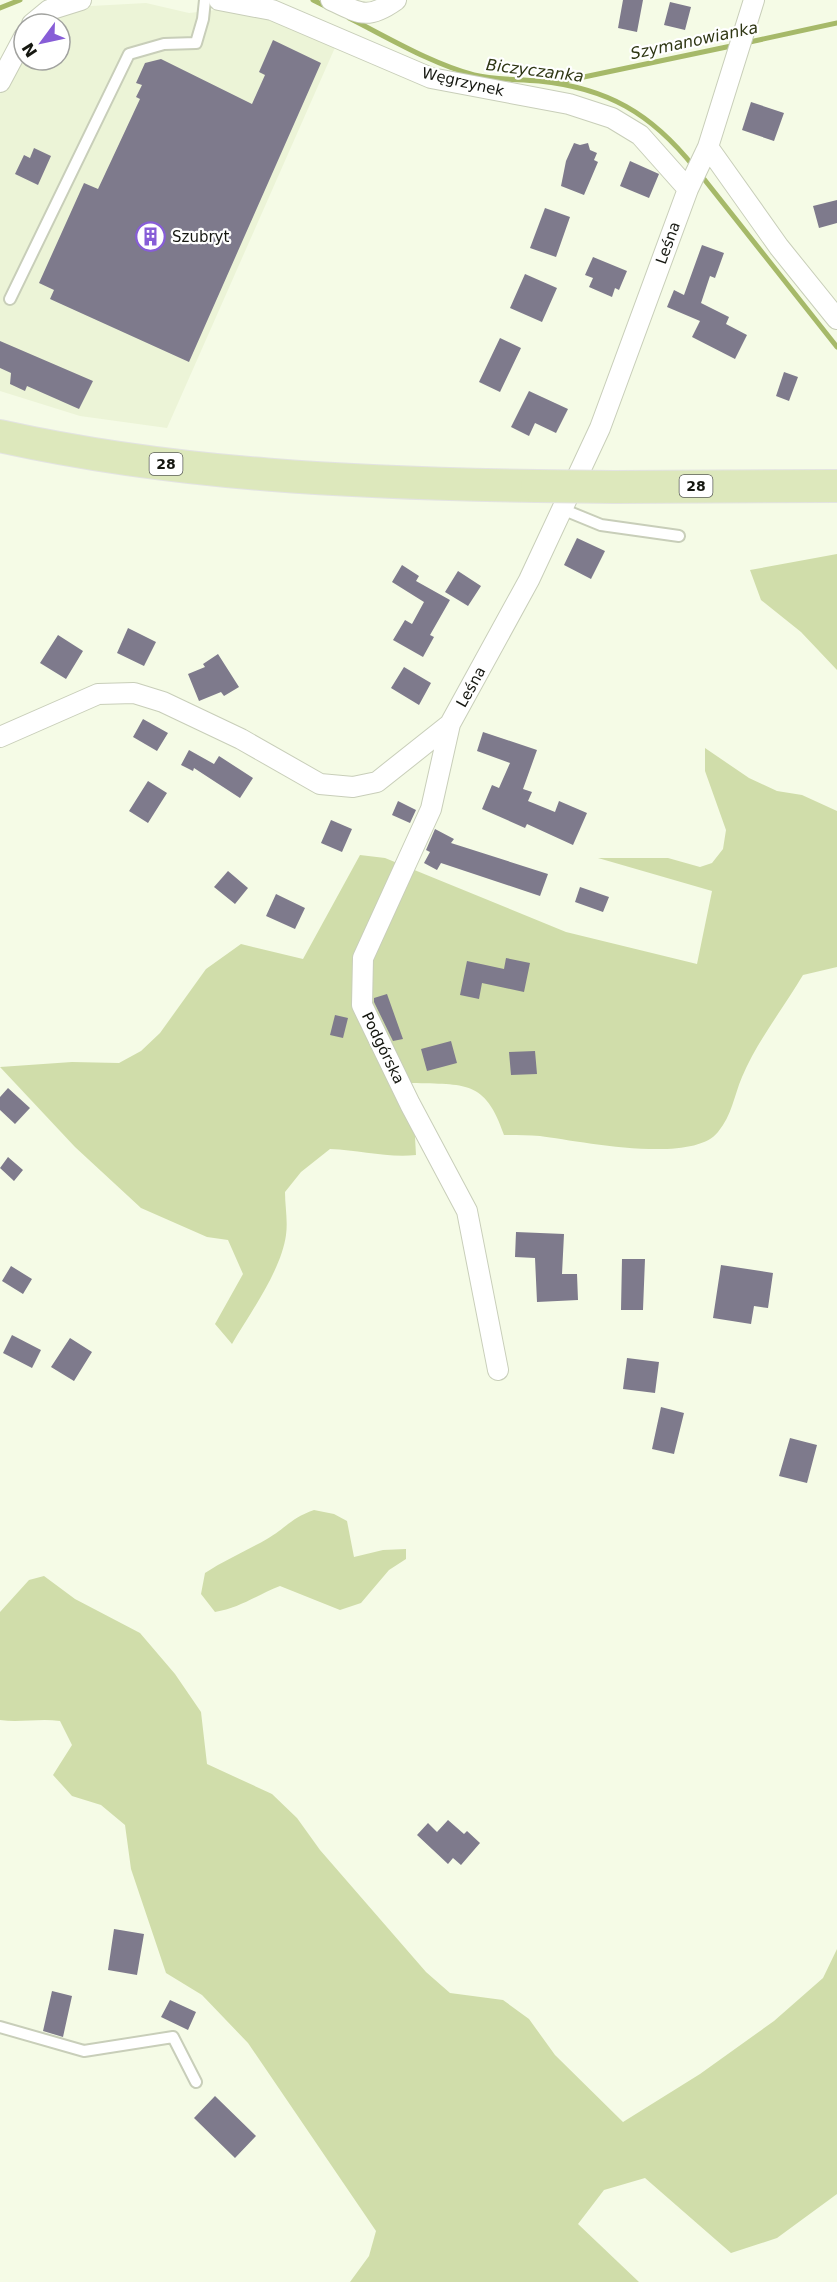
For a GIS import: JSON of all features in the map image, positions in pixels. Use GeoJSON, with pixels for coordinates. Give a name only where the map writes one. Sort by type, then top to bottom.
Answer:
{"type":"FeatureCollection","features":[{"type":"Feature","properties":{"kind":"main road","name":"28"},"geometry":{"type":"LineString","coordinates":[[0,436],[94,454],[251,473],[345,480],[614,487],[837,486]]}},
{"type":"Feature","properties":{"kind":"street"},"geometry":{"type":"LineString","coordinates":[[47,12],[81,0]]}},
{"type":"Feature","properties":{"kind":"street","name":"Węgrzynek"},"geometry":{"type":"LineString","coordinates":[[219,0],[272,10],[431,78],[569,104],[612,118],[640,135],[687,189]]}},
{"type":"Feature","properties":{"kind":"street"},"geometry":{"type":"LineString","coordinates":[[331,0],[361,15],[381,11],[396,0]]}},
{"type":"Feature","properties":{"kind":"street","name":"Leśna"},"geometry":{"type":"LineString","coordinates":[[0,737],[98,694],[134,693],[163,702],[241,739],[320,784],[353,788],[377,782],[450,724],[529,580],[600,428],[687,189],[706,152],[754,0]]}},
{"type":"Feature","properties":{"kind":"street"},"geometry":{"type":"LineString","coordinates":[[0,82],[12,60]]}},
{"type":"Feature","properties":{"kind":"street"},"geometry":{"type":"LineString","coordinates":[[706,152],[778,247],[837,319]]}},
{"type":"Feature","properties":{"kind":"street","name":"Podgórska"},"geometry":{"type":"LineString","coordinates":[[450,724],[431,809],[363,958],[362,1005],[410,1104],[467,1211],[498,1370]]}},
{"type":"Feature","properties":{"kind":"lane"},"geometry":{"type":"LineString","coordinates":[[10,299],[129,54],[164,44],[195,43],[203,19],[205,0]]}},
{"type":"Feature","properties":{"kind":"lane"},"geometry":{"type":"LineString","coordinates":[[562,509],[601,525],[679,536]]}},
{"type":"Feature","properties":{"kind":"lane"},"geometry":{"type":"LineString","coordinates":[[0,2027],[84,2051],[173,2037],[195,2082]]}},
{"type":"Feature","properties":{"kind":"shaded area"},"geometry":{"type":"Polygon","coordinates":[[[146,3],[189,13],[233,8],[337,43],[167,428],[80,416],[0,391],[0,92],[12,70],[12,72],[72,72],[72,12],[64,12],[73,7],[146,3]]]}},
{"type":"Feature","properties":{"kind":"green space"},"geometry":{"type":"Polygon","coordinates":[[[837,554],[837,670],[801,632],[761,600],[750,570],[837,554]]]}},
{"type":"Feature","properties":{"kind":"green space"},"geometry":{"type":"Polygon","coordinates":[[[705,748],[749,778],[777,791],[802,795],[837,811],[837,967],[803,975],[755,1051],[723,1126],[704,1142],[685,1147],[661,1149],[607,1146],[540,1136],[504,1135],[497,1117],[481,1094],[459,1086],[412,1083],[416,1155],[330,1149],[301,1172],[285,1192],[287,1230],[278,1263],[232,1344],[215,1324],[243,1274],[228,1240],[207,1237],[141,1208],[75,1147],[0,1067],[72,1062],[119,1063],[141,1051],[160,1033],[206,969],[241,944],[303,959],[360,855],[385,858],[566,932],[697,964],[712,891],[598,858],[668,858],[700,867],[712,863],[723,849],[726,830],[705,771],[705,748]]]}},
{"type":"Feature","properties":{"kind":"green space"},"geometry":{"type":"Polygon","coordinates":[[[314,1510],[334,1514],[347,1521],[354,1557],[383,1550],[406,1549],[406,1559],[389,1570],[361,1603],[340,1610],[280,1586],[240,1604],[215,1612],[201,1594],[205,1573],[267,1539],[300,1516],[314,1510]]]}},
{"type":"Feature","properties":{"kind":"green space"},"geometry":{"type":"Polygon","coordinates":[[[44,1576],[75,1599],[140,1633],[175,1674],[201,1712],[207,1764],[272,1794],[297,1818],[320,1850],[426,1972],[450,1993],[503,2000],[529,2019],[555,2055],[623,2122],[700,2074],[774,2021],[823,1978],[837,1949],[837,2194],[777,2238],[731,2253],[645,2178],[604,2190],[578,2224],[639,2282],[350,2282],[369,2256],[376,2231],[248,2043],[202,1995],[166,1973],[131,1869],[125,1825],[101,1805],[72,1796],[53,1775],[72,1745],[60,1721],[0,1720],[0,1612],[29,1580],[44,1576]]]}},
{"type":"Feature","properties":{"kind":"building"},"geometry":{"type":"Polygon","coordinates":[[[623,0],[643,0],[637,32],[618,28],[623,0]]]}},
{"type":"Feature","properties":{"kind":"building"},"geometry":{"type":"Polygon","coordinates":[[[670,2],[691,7],[685,30],[664,25],[670,2]]]}},
{"type":"Feature","properties":{"kind":"building","name":"Szubryt"},"geometry":{"type":"Polygon","coordinates":[[[273,40],[321,63],[189,362],[50,299],[54,290],[39,283],[84,183],[98,189],[140,99],[136,97],[142,85],[136,83],[145,63],[161,59],[252,104],[265,75],[259,72],[273,40]]]}},
{"type":"Feature","properties":{"kind":"building"},"geometry":{"type":"Polygon","coordinates":[[[751,102],[784,113],[774,141],[742,130],[751,102]]]}},
{"type":"Feature","properties":{"kind":"building"},"geometry":{"type":"Polygon","coordinates":[[[574,143],[580,145],[588,143],[590,150],[597,153],[594,160],[598,162],[584,195],[561,186],[566,161],[574,143]]]}},
{"type":"Feature","properties":{"kind":"building"},"geometry":{"type":"Polygon","coordinates":[[[34,148],[51,156],[38,185],[15,174],[24,155],[30,158],[34,148]]]}},
{"type":"Feature","properties":{"kind":"building"},"geometry":{"type":"Polygon","coordinates":[[[630,161],[659,174],[649,198],[620,186],[630,161]]]}},
{"type":"Feature","properties":{"kind":"building"},"geometry":{"type":"Polygon","coordinates":[[[837,200],[837,223],[819,228],[813,206],[837,200]]]}},
{"type":"Feature","properties":{"kind":"building"},"geometry":{"type":"Polygon","coordinates":[[[545,208],[570,217],[556,257],[530,248],[545,208]]]}},
{"type":"Feature","properties":{"kind":"building"},"geometry":{"type":"Polygon","coordinates":[[[702,245],[724,253],[715,278],[710,276],[701,303],[729,317],[726,324],[747,335],[735,359],[692,337],[700,321],[667,307],[674,290],[684,295],[702,245]]]}},
{"type":"Feature","properties":{"kind":"building"},"geometry":{"type":"Polygon","coordinates":[[[593,257],[627,271],[619,290],[615,288],[612,297],[589,287],[593,278],[585,275],[593,257]]]}},
{"type":"Feature","properties":{"kind":"building"},"geometry":{"type":"Polygon","coordinates":[[[525,274],[557,288],[542,322],[510,308],[525,274]]]}},
{"type":"Feature","properties":{"kind":"building"},"geometry":{"type":"Polygon","coordinates":[[[500,338],[521,348],[500,392],[479,382],[500,338]]]}},
{"type":"Feature","properties":{"kind":"building"},"geometry":{"type":"Polygon","coordinates":[[[0,341],[93,381],[79,409],[27,386],[25,391],[10,384],[11,373],[0,368],[0,341]]]}},
{"type":"Feature","properties":{"kind":"building"},"geometry":{"type":"Polygon","coordinates":[[[784,372],[798,377],[789,401],[776,396],[784,372]]]}},
{"type":"Feature","properties":{"kind":"building"},"geometry":{"type":"Polygon","coordinates":[[[529,391],[568,409],[556,433],[535,423],[529,436],[511,427],[529,391]]]}},
{"type":"Feature","properties":{"kind":"building"},"geometry":{"type":"Polygon","coordinates":[[[577,538],[605,551],[591,579],[564,565],[577,538]]]}},
{"type":"Feature","properties":{"kind":"building"},"geometry":{"type":"Polygon","coordinates":[[[402,565],[419,576],[416,581],[450,600],[430,635],[434,637],[423,657],[393,640],[405,620],[412,624],[424,602],[392,582],[402,565]]]}},
{"type":"Feature","properties":{"kind":"building"},"geometry":{"type":"Polygon","coordinates":[[[458,571],[481,586],[468,606],[445,592],[458,571]]]}},
{"type":"Feature","properties":{"kind":"building"},"geometry":{"type":"Polygon","coordinates":[[[128,628],[156,642],[144,666],[117,653],[128,628]]]}},
{"type":"Feature","properties":{"kind":"building"},"geometry":{"type":"Polygon","coordinates":[[[58,635],[83,651],[66,679],[40,663],[58,635]]]}},
{"type":"Feature","properties":{"kind":"building"},"geometry":{"type":"Polygon","coordinates":[[[218,654],[239,687],[224,696],[221,692],[199,701],[188,674],[205,667],[203,664],[218,654]]]}},
{"type":"Feature","properties":{"kind":"building"},"geometry":{"type":"Polygon","coordinates":[[[404,667],[431,683],[419,705],[391,688],[404,667]]]}},
{"type":"Feature","properties":{"kind":"building"},"geometry":{"type":"Polygon","coordinates":[[[143,719],[168,733],[157,751],[133,737],[143,719]]]}},
{"type":"Feature","properties":{"kind":"building"},"geometry":{"type":"Polygon","coordinates":[[[483,732],[537,750],[523,789],[532,792],[528,801],[555,812],[559,801],[587,813],[573,845],[527,824],[525,828],[482,809],[492,785],[499,788],[510,763],[477,751],[483,732]]]}},
{"type":"Feature","properties":{"kind":"building"},"geometry":{"type":"Polygon","coordinates":[[[189,750],[214,764],[219,756],[253,778],[240,798],[194,768],[193,771],[181,765],[189,750]]]}},
{"type":"Feature","properties":{"kind":"building"},"geometry":{"type":"Polygon","coordinates":[[[148,781],[167,793],[148,823],[129,811],[148,781]]]}},
{"type":"Feature","properties":{"kind":"building"},"geometry":{"type":"Polygon","coordinates":[[[398,801],[416,810],[410,823],[392,815],[398,801]]]}},
{"type":"Feature","properties":{"kind":"building"},"geometry":{"type":"Polygon","coordinates":[[[331,820],[352,829],[342,852],[321,843],[331,820]]]}},
{"type":"Feature","properties":{"kind":"building"},"geometry":{"type":"Polygon","coordinates":[[[435,829],[454,839],[451,843],[548,874],[540,896],[441,863],[437,870],[424,863],[430,852],[426,850],[435,829]]]}},
{"type":"Feature","properties":{"kind":"building"},"geometry":{"type":"Polygon","coordinates":[[[228,871],[248,888],[235,904],[214,887],[228,871]]]}},
{"type":"Feature","properties":{"kind":"building"},"geometry":{"type":"Polygon","coordinates":[[[580,887],[609,897],[603,912],[575,902],[580,887]]]}},
{"type":"Feature","properties":{"kind":"building"},"geometry":{"type":"Polygon","coordinates":[[[276,894],[305,908],[295,929],[266,916],[276,894]]]}},
{"type":"Feature","properties":{"kind":"building"},"geometry":{"type":"Polygon","coordinates":[[[506,958],[530,963],[524,992],[482,983],[479,999],[460,995],[467,961],[504,969],[506,958]]]}},
{"type":"Feature","properties":{"kind":"building"},"geometry":{"type":"Polygon","coordinates":[[[387,994],[403,1039],[393,1041],[374,1002],[374,998],[387,994]]]}},
{"type":"Feature","properties":{"kind":"building"},"geometry":{"type":"Polygon","coordinates":[[[335,1015],[348,1018],[343,1038],[330,1035],[335,1015]]]}},
{"type":"Feature","properties":{"kind":"building"},"geometry":{"type":"Polygon","coordinates":[[[451,1041],[457,1063],[427,1071],[421,1049],[451,1041]]]}},
{"type":"Feature","properties":{"kind":"building"},"geometry":{"type":"Polygon","coordinates":[[[535,1051],[537,1074],[511,1075],[509,1052],[535,1051]]]}},
{"type":"Feature","properties":{"kind":"building"},"geometry":{"type":"Polygon","coordinates":[[[8,1088],[30,1108],[15,1124],[0,1110],[0,1097],[8,1088]]]}},
{"type":"Feature","properties":{"kind":"building"},"geometry":{"type":"Polygon","coordinates":[[[8,1157],[23,1170],[14,1181],[0,1168],[8,1157]]]}},
{"type":"Feature","properties":{"kind":"building"},"geometry":{"type":"Polygon","coordinates":[[[516,1232],[564,1234],[562,1274],[577,1274],[578,1300],[537,1302],[535,1258],[515,1257],[516,1232]]]}},
{"type":"Feature","properties":{"kind":"building"},"geometry":{"type":"Polygon","coordinates":[[[622,1259],[645,1259],[643,1310],[621,1310],[622,1259]]]}},
{"type":"Feature","properties":{"kind":"building"},"geometry":{"type":"Polygon","coordinates":[[[721,1265],[773,1273],[768,1308],[754,1306],[751,1324],[713,1318],[721,1265]]]}},
{"type":"Feature","properties":{"kind":"building"},"geometry":{"type":"Polygon","coordinates":[[[11,1266],[32,1279],[23,1294],[2,1281],[11,1266]]]}},
{"type":"Feature","properties":{"kind":"building"},"geometry":{"type":"Polygon","coordinates":[[[12,1335],[41,1350],[32,1368],[3,1353],[12,1335]]]}},
{"type":"Feature","properties":{"kind":"building"},"geometry":{"type":"Polygon","coordinates":[[[70,1338],[92,1352],[74,1381],[51,1367],[70,1338]]]}},
{"type":"Feature","properties":{"kind":"building"},"geometry":{"type":"Polygon","coordinates":[[[627,1358],[659,1362],[655,1393],[623,1389],[627,1358]]]}},
{"type":"Feature","properties":{"kind":"building"},"geometry":{"type":"Polygon","coordinates":[[[661,1407],[684,1413],[674,1454],[652,1449],[661,1407]]]}},
{"type":"Feature","properties":{"kind":"building"},"geometry":{"type":"Polygon","coordinates":[[[790,1438],[817,1445],[807,1483],[779,1476],[790,1438]]]}},
{"type":"Feature","properties":{"kind":"building"},"geometry":{"type":"Polygon","coordinates":[[[448,1820],[464,1834],[467,1831],[480,1843],[461,1865],[453,1858],[448,1864],[417,1835],[428,1823],[437,1832],[448,1820]]]}},
{"type":"Feature","properties":{"kind":"building"},"geometry":{"type":"Polygon","coordinates":[[[114,1929],[144,1934],[137,1975],[108,1970],[114,1929]]]}},
{"type":"Feature","properties":{"kind":"building"},"geometry":{"type":"Polygon","coordinates":[[[52,1991],[72,1996],[63,2037],[43,2031],[52,1991]]]}},
{"type":"Feature","properties":{"kind":"building"},"geometry":{"type":"Polygon","coordinates":[[[170,2000],[196,2012],[188,2030],[161,2017],[170,2000]]]}},
{"type":"Feature","properties":{"kind":"building"},"geometry":{"type":"Polygon","coordinates":[[[215,2096],[256,2136],[235,2158],[194,2118],[215,2096]]]}},
{"type":"Feature","properties":{"kind":"waterway","name":"Biczyczanka"},"geometry":{"type":"LineString","coordinates":[[0,8],[20,0]]}},
{"type":"Feature","properties":{"kind":"waterway","name":"Biczyczanka"},"geometry":{"type":"LineString","coordinates":[[313,0],[327,7]]}},
{"type":"Feature","properties":{"kind":"waterway","name":"Biczyczanka"},"geometry":{"type":"LineString","coordinates":[[349,18],[426,57],[474,75],[563,84],[607,97],[644,118],[678,148],[694,167]]}},
{"type":"Feature","properties":{"kind":"waterway","name":"Szymanowianka"},"geometry":{"type":"LineString","coordinates":[[745,43],[837,23]]}},
{"type":"Feature","properties":{"kind":"waterway","name":"Szymanowianka"},"geometry":{"type":"LineString","coordinates":[[560,82],[736,45]]}},
{"type":"Feature","properties":{"kind":"waterway","name":"Biczyczanka"},"geometry":{"type":"LineString","coordinates":[[700,174],[837,347]]}},
{"type":"Feature","properties":{"kind":"place","name":"Szubryt"},"geometry":{"type":"Point","coordinates":[151,237]}}]}
